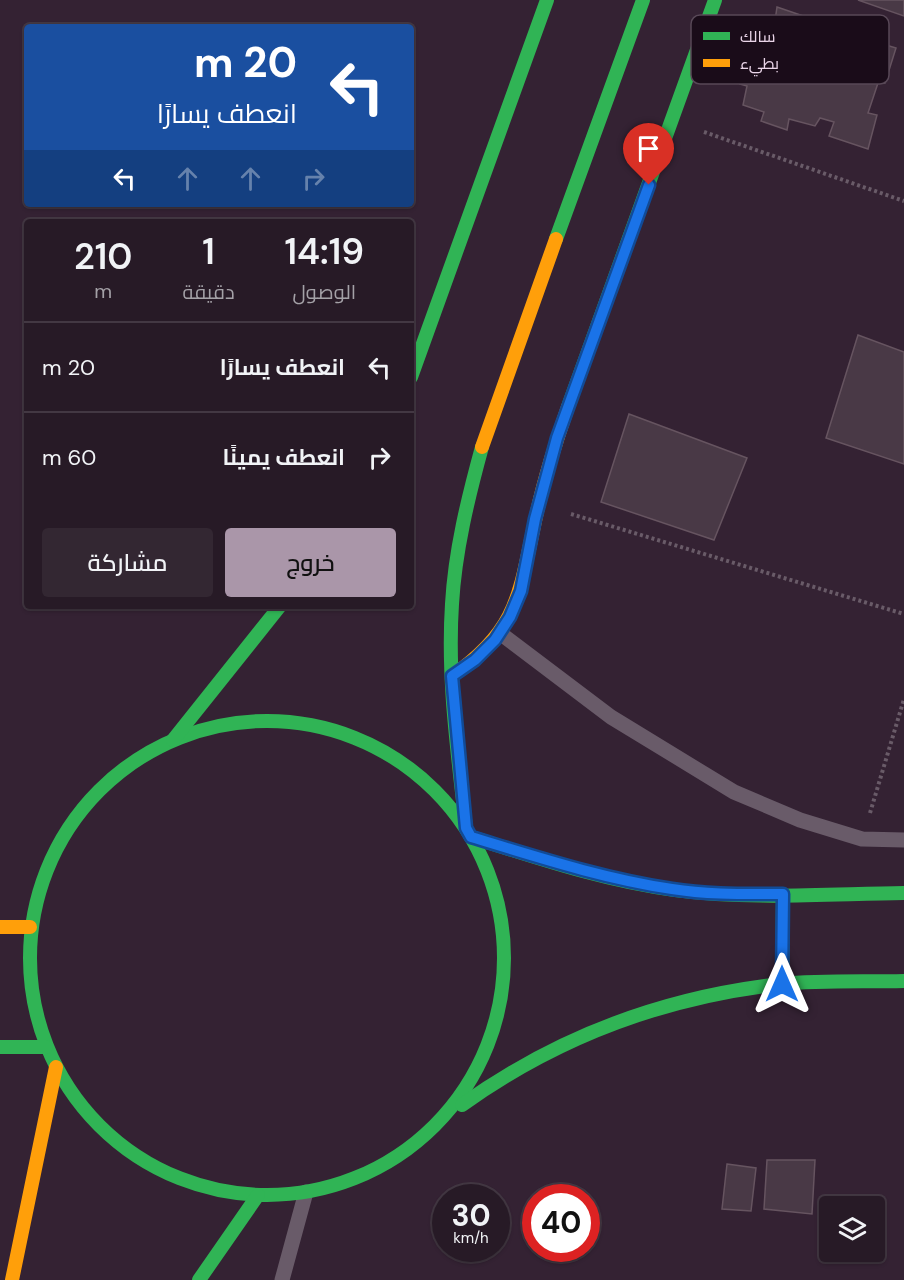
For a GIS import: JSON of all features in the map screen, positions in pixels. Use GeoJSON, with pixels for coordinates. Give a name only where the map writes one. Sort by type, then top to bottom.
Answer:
{"type":"FeatureCollection","features":[{"type":"Feature","properties":{"kind":"main road"},"geometry":{"type":"LineString","coordinates":[[414,369],[547,0]]}},
{"type":"Feature","properties":{"kind":"main road"},"geometry":{"type":"LineString","coordinates":[[468,832],[452,676],[452,605],[458,550],[483,442],[643,0]]}},
{"type":"Feature","properties":{"kind":"main road"},"geometry":{"type":"LineString","coordinates":[[710,15],[715,0]]}},
{"type":"Feature","properties":{"kind":"main road"},"geometry":{"type":"LineString","coordinates":[[452,676],[475,660],[500,633],[521,591],[557,438],[691,68]]}},
{"type":"Feature","properties":{"kind":"main road"},"geometry":{"type":"LineString","coordinates":[[173,740],[278,609]]}},
{"type":"Feature","properties":{"kind":"main road"},"geometry":{"type":"LineString","coordinates":[[434,1127],[463,1092],[485,1053],[499,1010],[505,966],[502,921],[490,877],[468,832],[436,791],[399,761],[358,739],[312,725],[266,721],[218,725],[173,740],[136,759],[104,784],[76,815],[51,859],[39,887],[30,927],[28,968],[34,1008],[46,1047],[56,1067],[85,1110],[106,1133],[140,1158],[186,1180],[216,1189],[258,1195],[306,1192],[353,1179],[388,1162],[434,1127],[491,1082],[546,1049],[662,1007],[722,993],[782,984],[904,981]]}},
{"type":"Feature","properties":{"kind":"main road"},"geometry":{"type":"LineString","coordinates":[[468,832],[570,867],[673,890],[726,895],[904,893]]}},
{"type":"Feature","properties":{"kind":"main road"},"geometry":{"type":"LineString","coordinates":[[782,984],[783,894]]}},
{"type":"Feature","properties":{"kind":"main road"},"geometry":{"type":"LineString","coordinates":[[0,927],[30,927]]}},
{"type":"Feature","properties":{"kind":"main road"},"geometry":{"type":"LineString","coordinates":[[0,1047],[46,1047]]}},
{"type":"Feature","properties":{"kind":"main road"},"geometry":{"type":"LineString","coordinates":[[12,1280],[56,1067]]}},
{"type":"Feature","properties":{"kind":"main road"},"geometry":{"type":"LineString","coordinates":[[199,1280],[207,1265],[258,1195]]}},
{"type":"Feature","properties":{"kind":"lane"},"geometry":{"type":"LineString","coordinates":[[500,633],[611,717],[734,792],[800,820],[862,839],[904,840]]}},
{"type":"Feature","properties":{"kind":"lane"},"geometry":{"type":"LineString","coordinates":[[282,1280],[306,1192]]}},
{"type":"Feature","properties":{"kind":"path"},"geometry":{"type":"LineString","coordinates":[[672,121],[904,201]]}},
{"type":"Feature","properties":{"kind":"path"},"geometry":{"type":"LineString","coordinates":[[540,504],[904,614]]}},
{"type":"Feature","properties":{"kind":"path"},"geometry":{"type":"LineString","coordinates":[[862,839],[904,699]]}},
{"type":"Feature","properties":{"kind":"building"},"geometry":{"type":"Polygon","coordinates":[[[858,0],[904,0],[904,16],[858,0]]]}},
{"type":"Feature","properties":{"kind":"building"},"geometry":{"type":"Polygon","coordinates":[[[777,7],[800,15],[776,15],[777,7]]]}},
{"type":"Feature","properties":{"kind":"building"},"geometry":{"type":"Polygon","coordinates":[[[889,46],[896,48],[889,70],[889,46]]]}},
{"type":"Feature","properties":{"kind":"building"},"geometry":{"type":"Polygon","coordinates":[[[740,84],[878,84],[868,113],[877,115],[868,149],[829,136],[834,122],[820,118],[815,126],[789,119],[787,130],[761,121],[764,112],[743,105],[747,86],[740,84]]]}},
{"type":"Feature","properties":{"kind":"building"},"geometry":{"type":"Polygon","coordinates":[[[858,335],[904,352],[904,464],[826,438],[858,335]]]}},
{"type":"Feature","properties":{"kind":"building"},"geometry":{"type":"Polygon","coordinates":[[[629,414],[747,458],[714,540],[601,502],[629,414]]]}},
{"type":"Feature","properties":{"kind":"building"},"geometry":{"type":"Polygon","coordinates":[[[767,1160],[815,1160],[812,1214],[764,1209],[767,1160]]]}},
{"type":"Feature","properties":{"kind":"building"},"geometry":{"type":"Polygon","coordinates":[[[727,1164],[756,1168],[751,1211],[722,1209],[727,1164]]]}},
{"type":"Feature","properties":{"kind":"traffic: fast"},"geometry":{"type":"LineString","coordinates":[[414,369],[547,0]]}},
{"type":"Feature","properties":{"kind":"traffic: fast"},"geometry":{"type":"LineString","coordinates":[[556,239],[643,0]]}},
{"type":"Feature","properties":{"kind":"traffic: fast"},"geometry":{"type":"LineString","coordinates":[[710,15],[715,0]]}},
{"type":"Feature","properties":{"kind":"traffic: fast"},"geometry":{"type":"LineString","coordinates":[[568,407],[691,66]]}},
{"type":"Feature","properties":{"kind":"traffic: fast"},"geometry":{"type":"LineString","coordinates":[[466,828],[452,688],[452,604],[463,525],[482,447]]}},
{"type":"Feature","properties":{"kind":"traffic: fast"},"geometry":{"type":"LineString","coordinates":[[173,740],[278,609]]}},
{"type":"Feature","properties":{"kind":"traffic: fast"},"geometry":{"type":"LineString","coordinates":[[267,721],[313,725],[358,739],[399,761],[435,790],[464,826],[486,867],[500,912],[504,958],[500,1004],[486,1049],[464,1090],[435,1126],[399,1155],[358,1177],[313,1191],[267,1195],[221,1191],[176,1177],[135,1155],[99,1126],[70,1090],[48,1049],[34,1004],[30,958],[34,912],[48,867],[70,826],[99,790],[135,761],[176,739],[221,725],[267,721]]}},
{"type":"Feature","properties":{"kind":"traffic: fast"},"geometry":{"type":"LineString","coordinates":[[471,837],[597,875],[675,890],[761,896],[904,893]]}},
{"type":"Feature","properties":{"kind":"traffic: fast"},"geometry":{"type":"LineString","coordinates":[[782,984],[783,894]]}},
{"type":"Feature","properties":{"kind":"traffic: fast"},"geometry":{"type":"LineString","coordinates":[[462,1105],[535,1059],[574,1040],[654,1010],[738,990],[781,984],[904,981]]}},
{"type":"Feature","properties":{"kind":"traffic: fast"},"geometry":{"type":"LineString","coordinates":[[0,1047],[46,1047]]}},
{"type":"Feature","properties":{"kind":"traffic: fast"},"geometry":{"type":"LineString","coordinates":[[199,1280],[258,1195]]}},
{"type":"Feature","properties":{"kind":"traffic: slow"},"geometry":{"type":"LineString","coordinates":[[482,447],[556,239]]}},
{"type":"Feature","properties":{"kind":"traffic: slow"},"geometry":{"type":"LineString","coordinates":[[452,676],[491,643],[512,609],[525,570],[538,507],[554,449],[568,407]]}},
{"type":"Feature","properties":{"kind":"traffic: slow"},"geometry":{"type":"LineString","coordinates":[[0,927],[30,927]]}},
{"type":"Feature","properties":{"kind":"traffic: slow"},"geometry":{"type":"LineString","coordinates":[[12,1280],[56,1067]]}},
{"type":"Feature","properties":{"kind":"route"},"geometry":{"type":"LineString","coordinates":[[649,185],[557,438],[535,519],[521,591],[510,617],[495,640],[475,660],[452,676],[466,828],[471,837],[570,867],[620,879],[673,890],[726,895],[783,894],[782,984]]}}]}
